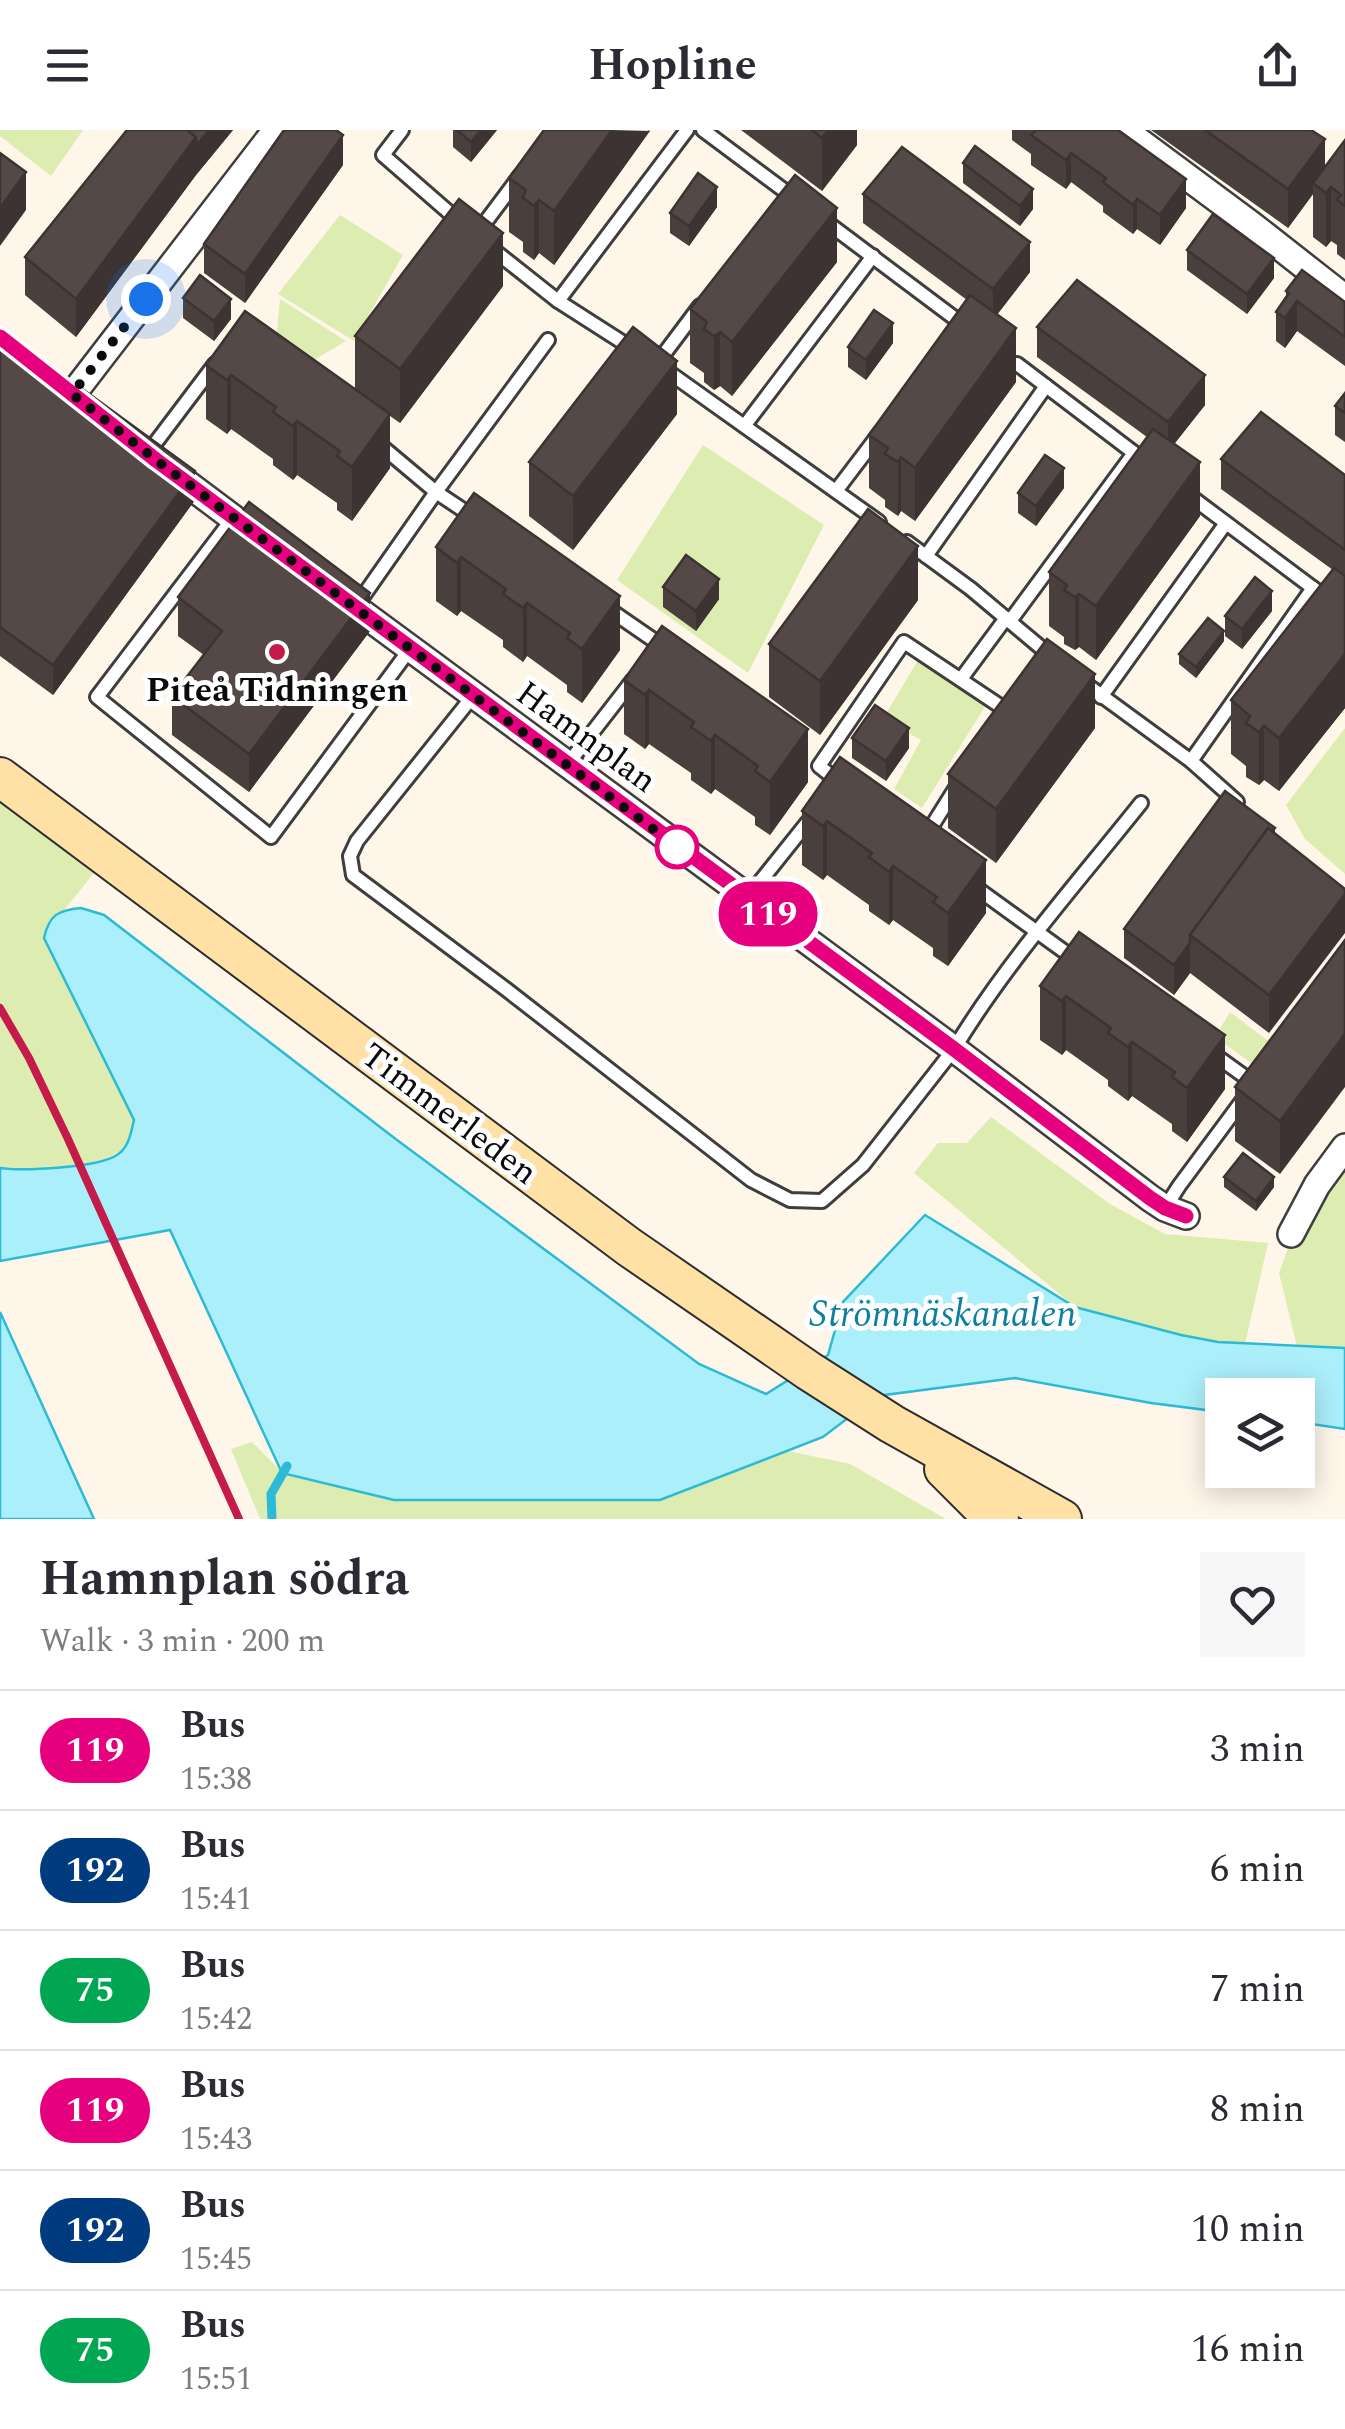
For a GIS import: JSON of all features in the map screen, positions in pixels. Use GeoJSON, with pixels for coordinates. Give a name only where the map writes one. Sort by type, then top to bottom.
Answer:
{"type":"FeatureCollection","features":[{"type":"Feature","properties":{"kind":"main road","name":"Timmerleden"},"geometry":{"type":"LineString","coordinates":[[0,777],[613,1235],[901,1430],[1062,1519]]}},
{"type":"Feature","properties":{"kind":"main road","name":"Timmerleden"},"geometry":{"type":"LineString","coordinates":[[901,1430],[982,1508],[999,1519]]}},
{"type":"Feature","properties":{"kind":"street"},"geometry":{"type":"LineString","coordinates":[[72,395],[276,130]]}},
{"type":"Feature","properties":{"kind":"street"},"geometry":{"type":"LineString","coordinates":[[1124,130],[1345,298]]}},
{"type":"Feature","properties":{"kind":"street"},"geometry":{"type":"LineString","coordinates":[[140,448],[278,552]]}},
{"type":"Feature","properties":{"kind":"street","name":"Hamnplan"},"geometry":{"type":"LineString","coordinates":[[324,585],[1176,1212]]}},
{"type":"Feature","properties":{"kind":"street"},"geometry":{"type":"LineString","coordinates":[[1291,1234],[1317,1185],[1345,1148]]}},
{"type":"Feature","properties":{"kind":"lane"},"geometry":{"type":"LineString","coordinates":[[402,130],[383,155],[476,236],[558,301],[656,364],[926,556],[1101,697],[1191,760],[1243,808]]}},
{"type":"Feature","properties":{"kind":"lane"},"geometry":{"type":"LineString","coordinates":[[558,301],[686,130]]}},
{"type":"Feature","properties":{"kind":"lane"},"geometry":{"type":"LineString","coordinates":[[703,130],[968,327],[951,338]]}},
{"type":"Feature","properties":{"kind":"lane"},"geometry":{"type":"LineString","coordinates":[[476,236],[531,160]]}},
{"type":"Feature","properties":{"kind":"lane"},"geometry":{"type":"LineString","coordinates":[[774,207],[786,192]]}},
{"type":"Feature","properties":{"kind":"lane"},"geometry":{"type":"LineString","coordinates":[[745,426],[873,256]]}},
{"type":"Feature","properties":{"kind":"lane"},"geometry":{"type":"LineString","coordinates":[[656,364],[703,301]]}},
{"type":"Feature","properties":{"kind":"lane"},"geometry":{"type":"LineString","coordinates":[[354,608],[548,340]]}},
{"type":"Feature","properties":{"kind":"lane"},"geometry":{"type":"LineString","coordinates":[[140,448],[224,351]]}},
{"type":"Feature","properties":{"kind":"lane"},"geometry":{"type":"LineString","coordinates":[[1017,364],[1164,476]]}},
{"type":"Feature","properties":{"kind":"lane"},"geometry":{"type":"LineString","coordinates":[[926,556],[1046,386]]}},
{"type":"Feature","properties":{"kind":"lane"},"geometry":{"type":"LineString","coordinates":[[836,491],[894,415]]}},
{"type":"Feature","properties":{"kind":"lane"},"geometry":{"type":"LineString","coordinates":[[366,434],[436,492],[484,524]]}},
{"type":"Feature","properties":{"kind":"lane"},"geometry":{"type":"LineString","coordinates":[[961,679],[1134,453]]}},
{"type":"Feature","properties":{"kind":"lane"},"geometry":{"type":"LineString","coordinates":[[1180,488],[1345,612]]}},
{"type":"Feature","properties":{"kind":"lane"},"geometry":{"type":"LineString","coordinates":[[233,518],[97,697],[271,838],[410,649]]}},
{"type":"Feature","properties":{"kind":"lane"},"geometry":{"type":"LineString","coordinates":[[1101,697],[1226,523]]}},
{"type":"Feature","properties":{"kind":"lane"},"geometry":{"type":"LineString","coordinates":[[1191,760],[1312,588]]}},
{"type":"Feature","properties":{"kind":"lane"},"geometry":{"type":"LineString","coordinates":[[597,601],[676,656]]}},
{"type":"Feature","properties":{"kind":"lane"},"geometry":{"type":"LineString","coordinates":[[819,766],[904,642],[1006,710],[996,725]]}},
{"type":"Feature","properties":{"kind":"lane"},"geometry":{"type":"LineString","coordinates":[[650,660],[661,644]]}},
{"type":"Feature","properties":{"kind":"lane"},"geometry":{"type":"LineString","coordinates":[[567,765],[638,674]]}},
{"type":"Feature","properties":{"kind":"lane"},"geometry":{"type":"LineString","coordinates":[[473,696],[357,841],[350,856],[352,876],[507,990],[751,1180],[790,1200],[822,1201],[863,1165],[1140,803]]}},
{"type":"Feature","properties":{"kind":"lane"},"geometry":{"type":"LineString","coordinates":[[804,755],[853,793]]}},
{"type":"Feature","properties":{"kind":"lane"},"geometry":{"type":"LineString","coordinates":[[919,846],[967,770]]}},
{"type":"Feature","properties":{"kind":"lane"},"geometry":{"type":"LineString","coordinates":[[829,796],[840,782]]}},
{"type":"Feature","properties":{"kind":"lane"},"geometry":{"type":"LineString","coordinates":[[747,898],[818,809]]}},
{"type":"Feature","properties":{"kind":"lane"},"geometry":{"type":"LineString","coordinates":[[906,835],[934,856]]}},
{"type":"Feature","properties":{"kind":"lane"},"geometry":{"type":"LineString","coordinates":[[963,878],[1084,966]]}},
{"type":"Feature","properties":{"kind":"lane"},"geometry":{"type":"LineString","coordinates":[[1194,1040],[1255,1084]]}},
{"type":"Feature","properties":{"kind":"lane"},"geometry":{"type":"LineString","coordinates":[[1176,1212],[1179,1186],[1266,1069]]}},
{"type":"Feature","properties":{"kind":"green space"},"geometry":{"type":"Polygon","coordinates":[[[0,130],[83,130],[51,176],[0,136],[0,130]]]}},
{"type":"Feature","properties":{"kind":"green space"},"geometry":{"type":"Polygon","coordinates":[[[340,215],[403,255],[354,341],[278,294],[340,215]]]}},
{"type":"Feature","properties":{"kind":"green space"},"geometry":{"type":"Polygon","coordinates":[[[280,299],[346,341],[309,363],[276,341],[280,299]]]}},
{"type":"Feature","properties":{"kind":"green space"},"geometry":{"type":"Polygon","coordinates":[[[703,445],[824,525],[748,673],[617,580],[703,445]]]}},
{"type":"Feature","properties":{"kind":"green space"},"geometry":{"type":"Polygon","coordinates":[[[918,660],[986,705],[922,808],[894,789],[921,740],[883,719],[918,660]]]}},
{"type":"Feature","properties":{"kind":"green space"},"geometry":{"type":"Polygon","coordinates":[[[1345,728],[1345,874],[1305,839],[1286,805],[1345,728]]]}},
{"type":"Feature","properties":{"kind":"green space"},"geometry":{"type":"Polygon","coordinates":[[[0,790],[101,864],[65,909],[48,923],[134,1120],[127,1142],[117,1153],[86,1164],[0,1167],[0,790]]]}},
{"type":"Feature","properties":{"kind":"green space"},"geometry":{"type":"Polygon","coordinates":[[[1230,1012],[1267,1040],[1285,1027],[1257,1067],[1215,1037],[1230,1012]]]}},
{"type":"Feature","properties":{"kind":"green space"},"geometry":{"type":"Polygon","coordinates":[[[991,1117],[1110,1204],[1165,1234],[1268,1243],[1245,1344],[1181,1335],[1075,1307],[914,1173],[938,1143],[967,1143],[991,1117]]]}},
{"type":"Feature","properties":{"kind":"green space"},"geometry":{"type":"Polygon","coordinates":[[[1345,1166],[1345,1348],[1297,1346],[1279,1273],[1291,1240],[1345,1166]]]}},
{"type":"Feature","properties":{"kind":"green space"},"geometry":{"type":"Polygon","coordinates":[[[252,1442],[283,1473],[394,1500],[660,1500],[788,1451],[850,1464],[946,1519],[260,1519],[231,1449],[252,1442]]]}},
{"type":"Feature","properties":{"kind":"water","name":"Strömnäskanalen"},"geometry":{"type":"Polygon","coordinates":[[[81,908],[104,915],[397,1140],[699,1364],[766,1394],[828,1355],[843,1302],[925,1215],[1075,1307],[1218,1342],[1345,1348],[1345,1429],[1315,1425],[1315,1378],[1205,1378],[1205,1410],[1015,1378],[877,1396],[823,1437],[660,1500],[394,1500],[282,1473],[170,1230],[0,1261],[0,1168],[60,1168],[107,1159],[124,1148],[134,1120],[44,938],[56,915],[81,908]]]}},
{"type":"Feature","properties":{"kind":"water"},"geometry":{"type":"Polygon","coordinates":[[[0,1312],[94,1519],[0,1519],[0,1312]]]}},
{"type":"Feature","properties":{"kind":"building"},"geometry":{"type":"Polygon","coordinates":[[[127,130],[187,130],[196,137],[76,299],[25,257],[127,130]]]}},
{"type":"Feature","properties":{"kind":"building"},"geometry":{"type":"Polygon","coordinates":[[[187,130],[209,130],[196,146],[196,137],[187,130]]]}},
{"type":"Feature","properties":{"kind":"building"},"geometry":{"type":"Polygon","coordinates":[[[284,130],[336,130],[343,135],[245,274],[204,244],[284,130]]]}},
{"type":"Feature","properties":{"kind":"building"},"geometry":{"type":"Polygon","coordinates":[[[457,130],[481,130],[471,142],[457,130]]]}},
{"type":"Feature","properties":{"kind":"building"},"geometry":{"type":"Polygon","coordinates":[[[544,130],[612,130],[554,211],[539,200],[534,206],[523,198],[526,190],[509,178],[544,130]]]}},
{"type":"Feature","properties":{"kind":"building"},"geometry":{"type":"Polygon","coordinates":[[[812,130],[828,130],[822,138],[812,130]]]}},
{"type":"Feature","properties":{"kind":"building"},"geometry":{"type":"Polygon","coordinates":[[[1036,130],[1118,130],[1186,179],[1160,215],[1137,199],[1133,205],[1103,182],[1106,178],[1071,153],[1066,160],[1031,135],[1036,130]]]}},
{"type":"Feature","properties":{"kind":"building"},"geometry":{"type":"Polygon","coordinates":[[[1205,130],[1311,130],[1325,139],[1288,189],[1205,130]]]}},
{"type":"Feature","properties":{"kind":"building"},"geometry":{"type":"Polygon","coordinates":[[[1345,140],[1345,206],[1337,200],[1341,195],[1331,187],[1326,193],[1313,183],[1345,140]]]}},
{"type":"Feature","properties":{"kind":"building"},"geometry":{"type":"Polygon","coordinates":[[[975,146],[1033,189],[1020,206],[963,163],[975,146]]]}},
{"type":"Feature","properties":{"kind":"building"},"geometry":{"type":"Polygon","coordinates":[[[902,147],[1030,242],[993,289],[863,194],[902,147]]]}},
{"type":"Feature","properties":{"kind":"building"},"geometry":{"type":"Polygon","coordinates":[[[0,153],[26,172],[0,208],[0,153]]]}},
{"type":"Feature","properties":{"kind":"building"},"geometry":{"type":"Polygon","coordinates":[[[698,173],[717,187],[689,226],[670,213],[698,173]]]}},
{"type":"Feature","properties":{"kind":"building"},"geometry":{"type":"Polygon","coordinates":[[[795,175],[837,208],[732,342],[720,332],[714,336],[704,329],[707,322],[690,309],[795,175]]]}},
{"type":"Feature","properties":{"kind":"building"},"geometry":{"type":"Polygon","coordinates":[[[459,199],[503,233],[400,369],[355,336],[459,199]]]}},
{"type":"Feature","properties":{"kind":"building"},"geometry":{"type":"Polygon","coordinates":[[[1213,214],[1274,258],[1247,294],[1187,250],[1213,214]]]}},
{"type":"Feature","properties":{"kind":"building"},"geometry":{"type":"Polygon","coordinates":[[[1302,270],[1345,302],[1345,337],[1297,301],[1285,318],[1276,312],[1302,270]]]}},
{"type":"Feature","properties":{"kind":"building"},"geometry":{"type":"Polygon","coordinates":[[[200,275],[231,299],[214,321],[183,298],[200,275]]]}},
{"type":"Feature","properties":{"kind":"building"},"geometry":{"type":"Polygon","coordinates":[[[1077,280],[1205,375],[1168,422],[1037,327],[1077,280]]]}},
{"type":"Feature","properties":{"kind":"building"},"geometry":{"type":"Polygon","coordinates":[[[970,295],[1016,328],[915,468],[901,457],[898,462],[885,454],[888,448],[869,435],[970,295]]]}},
{"type":"Feature","properties":{"kind":"building"},"geometry":{"type":"Polygon","coordinates":[[[874,310],[893,323],[866,360],[848,347],[874,310]]]}},
{"type":"Feature","properties":{"kind":"building"},"geometry":{"type":"Polygon","coordinates":[[[245,311],[390,414],[352,467],[337,456],[340,451],[297,421],[293,426],[273,412],[276,407],[231,375],[227,380],[206,365],[245,311]]]}},
{"type":"Feature","properties":{"kind":"building"},"geometry":{"type":"Polygon","coordinates":[[[633,327],[677,361],[573,496],[529,462],[633,327]]]}},
{"type":"Feature","properties":{"kind":"building"},"geometry":{"type":"Polygon","coordinates":[[[0,329],[195,471],[53,665],[0,627],[0,329]]]}},
{"type":"Feature","properties":{"kind":"building"},"geometry":{"type":"Polygon","coordinates":[[[1345,393],[1345,413],[1335,406],[1345,393]]]}},
{"type":"Feature","properties":{"kind":"building"},"geometry":{"type":"Polygon","coordinates":[[[1261,412],[1345,475],[1345,550],[1221,459],[1261,412]]]}},
{"type":"Feature","properties":{"kind":"building"},"geometry":{"type":"Polygon","coordinates":[[[1153,429],[1200,462],[1096,606],[1079,594],[1075,597],[1064,590],[1067,585],[1049,572],[1153,429]]]}},
{"type":"Feature","properties":{"kind":"building"},"geometry":{"type":"Polygon","coordinates":[[[1045,455],[1064,468],[1036,506],[1018,493],[1045,455]]]}},
{"type":"Feature","properties":{"kind":"building"},"geometry":{"type":"Polygon","coordinates":[[[474,493],[620,596],[582,649],[567,638],[570,633],[527,603],[523,608],[503,594],[506,589],[461,557],[457,563],[436,547],[474,493]]]}},
{"type":"Feature","properties":{"kind":"building","name":"Piteå Tidningen"},"geometry":{"type":"Polygon","coordinates":[[[249,502],[370,593],[249,754],[172,696],[222,631],[178,597],[249,502]]]}},
{"type":"Feature","properties":{"kind":"building"},"geometry":{"type":"Polygon","coordinates":[[[868,509],[918,546],[820,681],[769,644],[868,509]]]}},
{"type":"Feature","properties":{"kind":"building"},"geometry":{"type":"Polygon","coordinates":[[[686,555],[719,579],[696,611],[663,587],[686,555]]]}},
{"type":"Feature","properties":{"kind":"building"},"geometry":{"type":"Polygon","coordinates":[[[1334,568],[1345,576],[1345,654],[1279,738],[1264,726],[1259,732],[1246,723],[1250,716],[1231,700],[1334,568]]]}},
{"type":"Feature","properties":{"kind":"building"},"geometry":{"type":"Polygon","coordinates":[[[1255,577],[1272,591],[1242,629],[1225,616],[1255,577]]]}},
{"type":"Feature","properties":{"kind":"building"},"geometry":{"type":"Polygon","coordinates":[[[1208,618],[1224,631],[1196,667],[1179,654],[1208,618]]]}},
{"type":"Feature","properties":{"kind":"building"},"geometry":{"type":"Polygon","coordinates":[[[662,626],[808,729],[770,782],[755,771],[758,766],[715,735],[711,741],[691,727],[694,722],[649,690],[645,695],[624,680],[662,626]]]}},
{"type":"Feature","properties":{"kind":"building"},"geometry":{"type":"Polygon","coordinates":[[[1047,639],[1095,674],[996,809],[948,774],[1047,639]]]}},
{"type":"Feature","properties":{"kind":"building"},"geometry":{"type":"Polygon","coordinates":[[[875,705],[909,728],[886,761],[852,738],[875,705]]]}},
{"type":"Feature","properties":{"kind":"building"},"geometry":{"type":"Polygon","coordinates":[[[840,757],[986,860],[948,913],[933,902],[937,897],[893,866],[889,872],[869,857],[872,853],[827,821],[823,826],[802,811],[840,757]]]}},
{"type":"Feature","properties":{"kind":"building"},"geometry":{"type":"Polygon","coordinates":[[[1225,791],[1275,828],[1268,828],[1190,935],[1190,943],[1174,965],[1124,929],[1225,791]]]}},
{"type":"Feature","properties":{"kind":"building"},"geometry":{"type":"Polygon","coordinates":[[[1268,828],[1345,889],[1269,995],[1190,935],[1268,828]]]}},
{"type":"Feature","properties":{"kind":"building"},"geometry":{"type":"Polygon","coordinates":[[[1079,932],[1225,1035],[1187,1088],[1172,1077],[1175,1072],[1132,1042],[1128,1047],[1108,1033],[1111,1028],[1066,996],[1062,1001],[1040,986],[1079,932]]]}},
{"type":"Feature","properties":{"kind":"building"},"geometry":{"type":"Polygon","coordinates":[[[1345,940],[1345,1034],[1280,1121],[1235,1087],[1345,940]]]}},
{"type":"Feature","properties":{"kind":"building"},"geometry":{"type":"Polygon","coordinates":[[[1243,1153],[1274,1177],[1256,1201],[1224,1177],[1243,1153]]]}},
{"type":"Feature","properties":{"kind":"waterway"},"geometry":{"type":"LineString","coordinates":[[272,1519],[271,1494],[287,1466]]}},
{"type":"Feature","properties":{"kind":"railway"},"geometry":{"type":"LineString","coordinates":[[0,1008],[68,1139],[239,1519]]}},
{"type":"Feature","properties":{"kind":"bus line","name":"119"},"geometry":{"type":"LineString","coordinates":[[0,337],[156,460],[1150,1198],[1186,1216]]}},
{"type":"Feature","properties":{"kind":"place","name":"Piteå Tidningen"},"geometry":{"type":"Point","coordinates":[277,652]}},
{"type":"Feature","properties":{"kind":"route"},"geometry":{"type":"LineString","coordinates":[[146,299],[72,394],[687,854],[677,847]]}}]}
